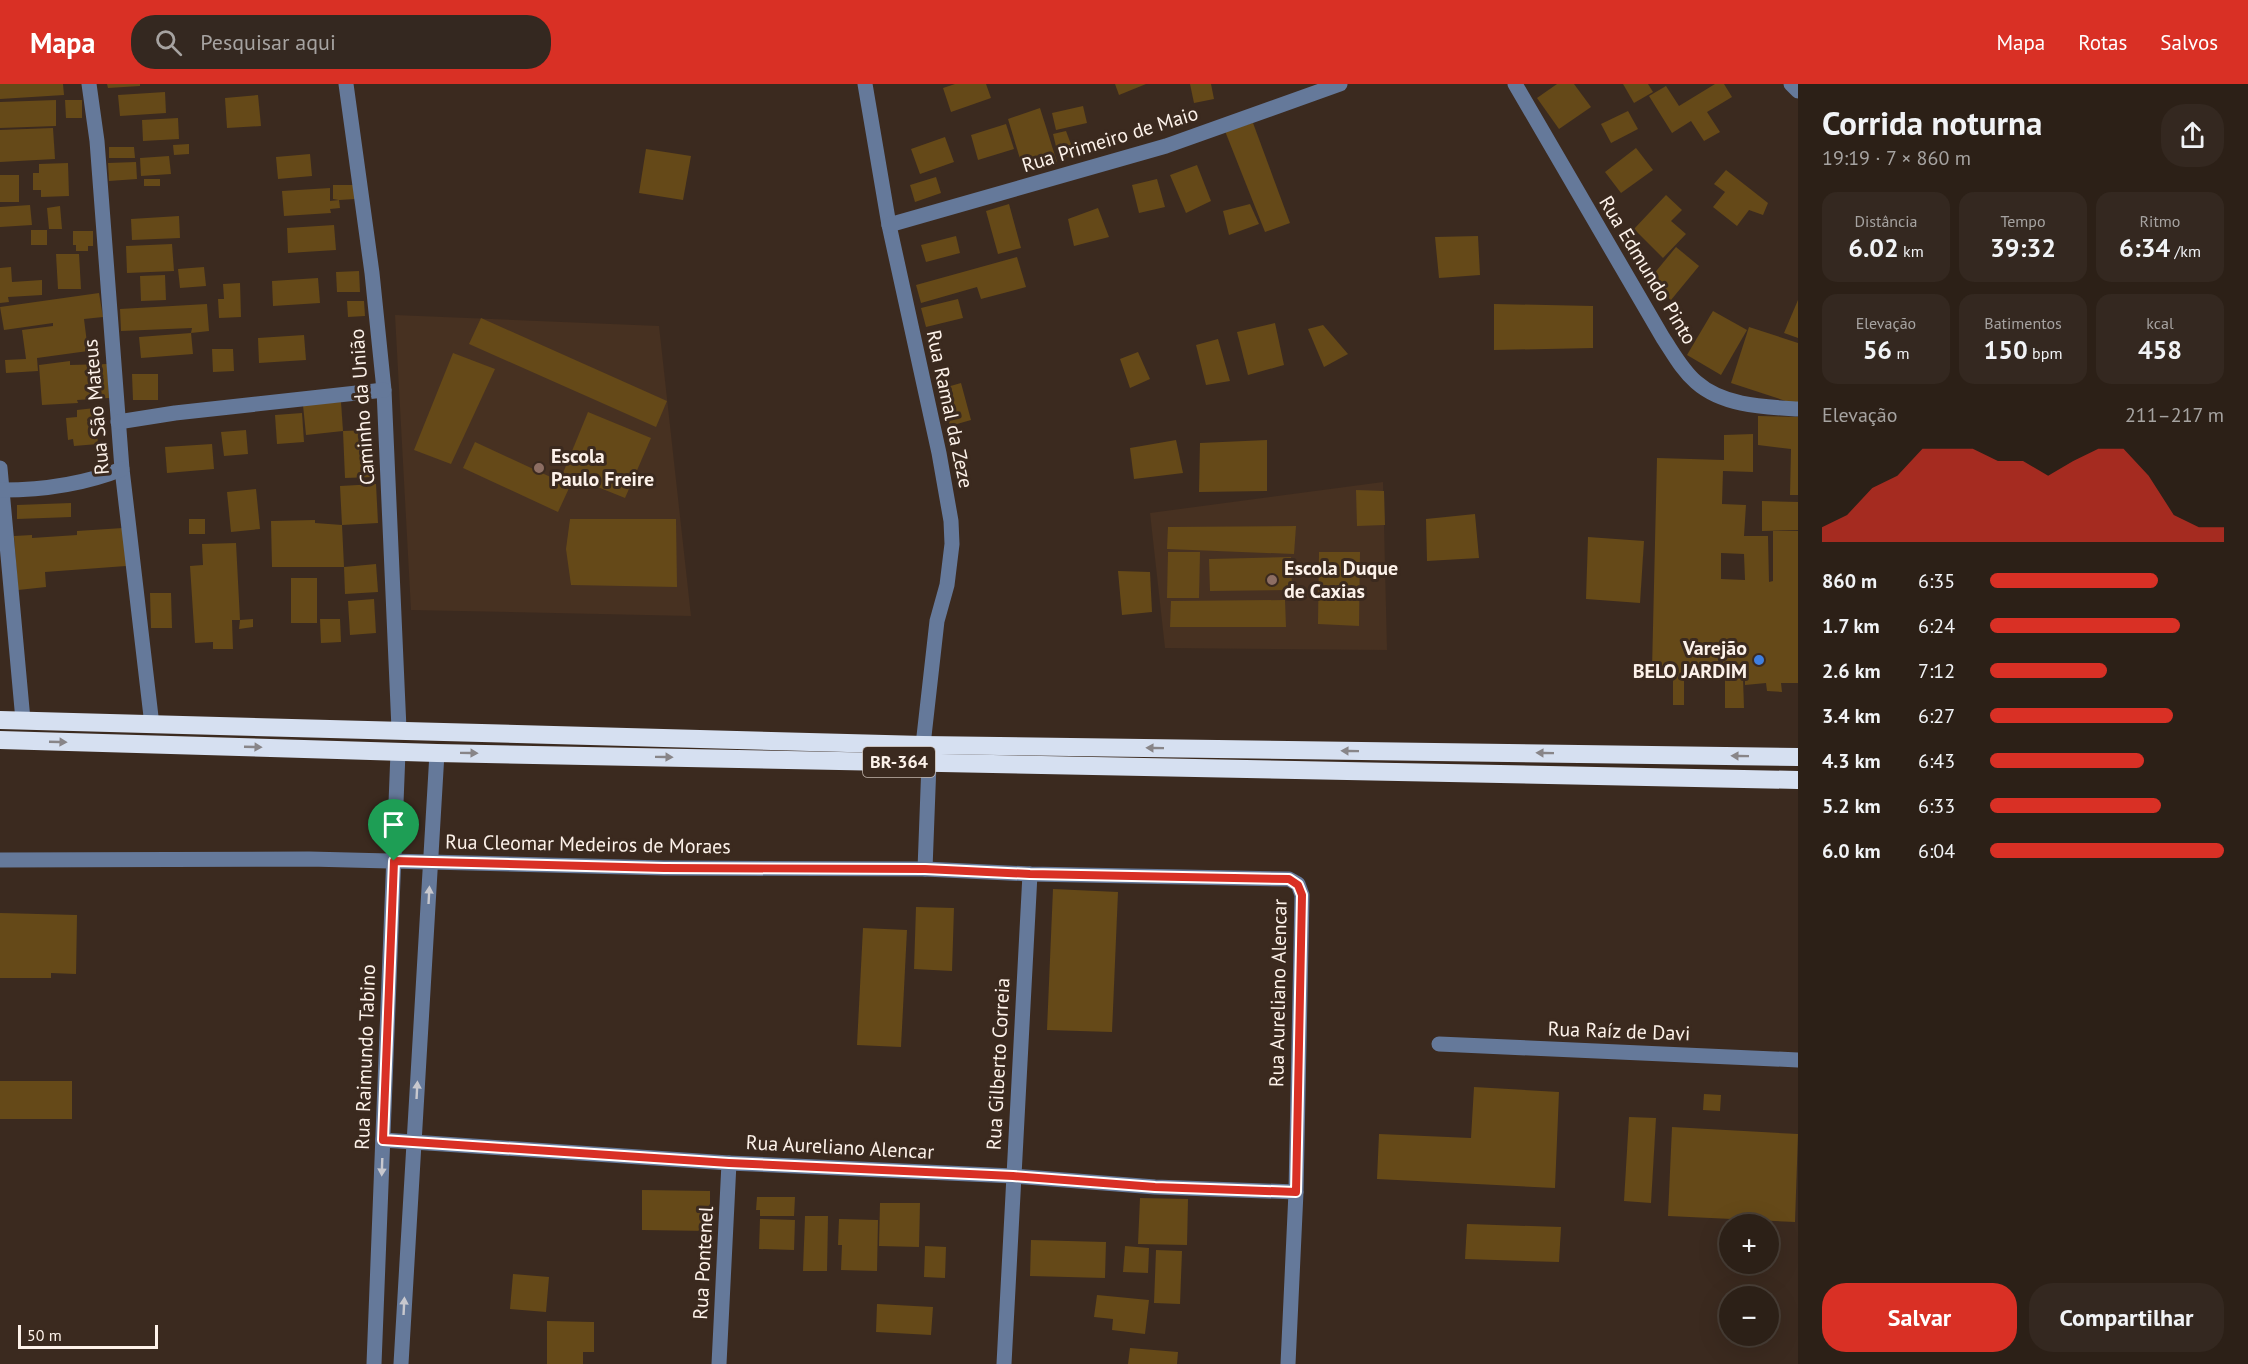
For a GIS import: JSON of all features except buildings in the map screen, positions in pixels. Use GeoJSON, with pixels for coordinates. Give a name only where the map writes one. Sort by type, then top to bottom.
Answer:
{"type":"FeatureCollection","features":[{"type":"Feature","properties":{"kind":"highway","name":"BR-364"},"geometry":{"type":"LineString","coordinates":[[0,720],[399,729],[923,745],[1798,757]]}},
{"type":"Feature","properties":{"kind":"highway","name":"BR-364"},"geometry":{"type":"LineString","coordinates":[[0,740],[437,753],[1798,780]]}},
{"type":"Feature","properties":{"kind":"street","name":"Rua São Mateus"},"geometry":{"type":"LineString","coordinates":[[89,84],[97,141],[122,469],[152,725]]}},
{"type":"Feature","properties":{"kind":"street","name":"Caminho da União"},"geometry":{"type":"LineString","coordinates":[[346,84],[371,262],[384,390],[399,729]]}},
{"type":"Feature","properties":{"kind":"street","name":"Rua Ramal da Zeze"},"geometry":{"type":"LineString","coordinates":[[865,84],[889,225],[939,453],[951,521],[947,585],[937,621],[923,745]]}},
{"type":"Feature","properties":{"kind":"street","name":"Rua Primeiro de Maio"},"geometry":{"type":"LineString","coordinates":[[889,225],[1166,146],[1340,84]]}},
{"type":"Feature","properties":{"kind":"street","name":"Rua Edmundo Pinto"},"geometry":{"type":"LineString","coordinates":[[1515,84],[1682,367],[1697,383],[1716,396],[1774,408],[1798,409]]}},
{"type":"Feature","properties":{"kind":"street"},"geometry":{"type":"LineString","coordinates":[[1791,84],[1798,91]]}},
{"type":"Feature","properties":{"kind":"street"},"geometry":{"type":"LineString","coordinates":[[118,422],[175,413],[384,390]]}},
{"type":"Feature","properties":{"kind":"street"},"geometry":{"type":"LineString","coordinates":[[0,468],[23,720]]}},
{"type":"Feature","properties":{"kind":"street"},"geometry":{"type":"LineString","coordinates":[[2,490],[64,487],[122,469]]}},
{"type":"Feature","properties":{"kind":"street","name":"Rua Raimundo Tabino"},"geometry":{"type":"LineString","coordinates":[[374,1364],[398,752]]}},
{"type":"Feature","properties":{"kind":"street"},"geometry":{"type":"LineString","coordinates":[[401,1364],[437,753]]}},
{"type":"Feature","properties":{"kind":"street"},"geometry":{"type":"LineString","coordinates":[[925,869],[929,763]]}},
{"type":"Feature","properties":{"kind":"street","name":"Rua Cleomar Medeiros de Moraes"},"geometry":{"type":"LineString","coordinates":[[0,860],[309,859],[664,868],[925,869],[1030,874]]}},
{"type":"Feature","properties":{"kind":"street","name":"Rua Aureliano Alencar"},"geometry":{"type":"LineString","coordinates":[[1030,874],[1284,879],[1298,885],[1302,895],[1296,1192],[1288,1364]]}},
{"type":"Feature","properties":{"kind":"street","name":"Rua Gilberto Correia"},"geometry":{"type":"LineString","coordinates":[[1004,1364],[1030,874]]}},
{"type":"Feature","properties":{"kind":"street","name":"Rua Raíz de Davi"},"geometry":{"type":"LineString","coordinates":[[1438,1044],[1798,1060]]}},
{"type":"Feature","properties":{"kind":"street","name":"Rua Aureliano Alencar"},"geometry":{"type":"LineString","coordinates":[[383,1140],[729,1163],[1013,1176],[1155,1187],[1296,1192]]}},
{"type":"Feature","properties":{"kind":"street","name":"Rua Pontenel"},"geometry":{"type":"LineString","coordinates":[[719,1364],[729,1163]]}},
{"type":"Feature","properties":{"kind":"shaded area","name":"Escola Paulo Freire"},"geometry":{"type":"Polygon","coordinates":[[[395,315],[659,326],[691,616],[411,610],[395,315]]]}},
{"type":"Feature","properties":{"kind":"shaded area","name":"Escola Duque de Caxias"},"geometry":{"type":"Polygon","coordinates":[[[1383,482],[1387,650],[1165,648],[1150,513],[1383,482]]]}},
{"type":"Feature","properties":{"kind":"place","name":"Escola Paulo Freire"},"geometry":{"type":"Point","coordinates":[539,468]}},
{"type":"Feature","properties":{"kind":"place","name":"Escola Duque de Caxias"},"geometry":{"type":"Point","coordinates":[1272,580]}},
{"type":"Feature","properties":{"kind":"place","name":"Varejão BELO JARDIM"},"geometry":{"type":"Point","coordinates":[1759,660]}},
{"type":"Feature","properties":{"kind":"route"},"geometry":{"type":"LineString","coordinates":[[394,861],[664,868],[925,869],[1030,874],[1289,879],[1298,885],[1302,895],[1296,1192],[1155,1187],[1013,1176],[729,1163],[383,1140],[394,861]]}}]}
